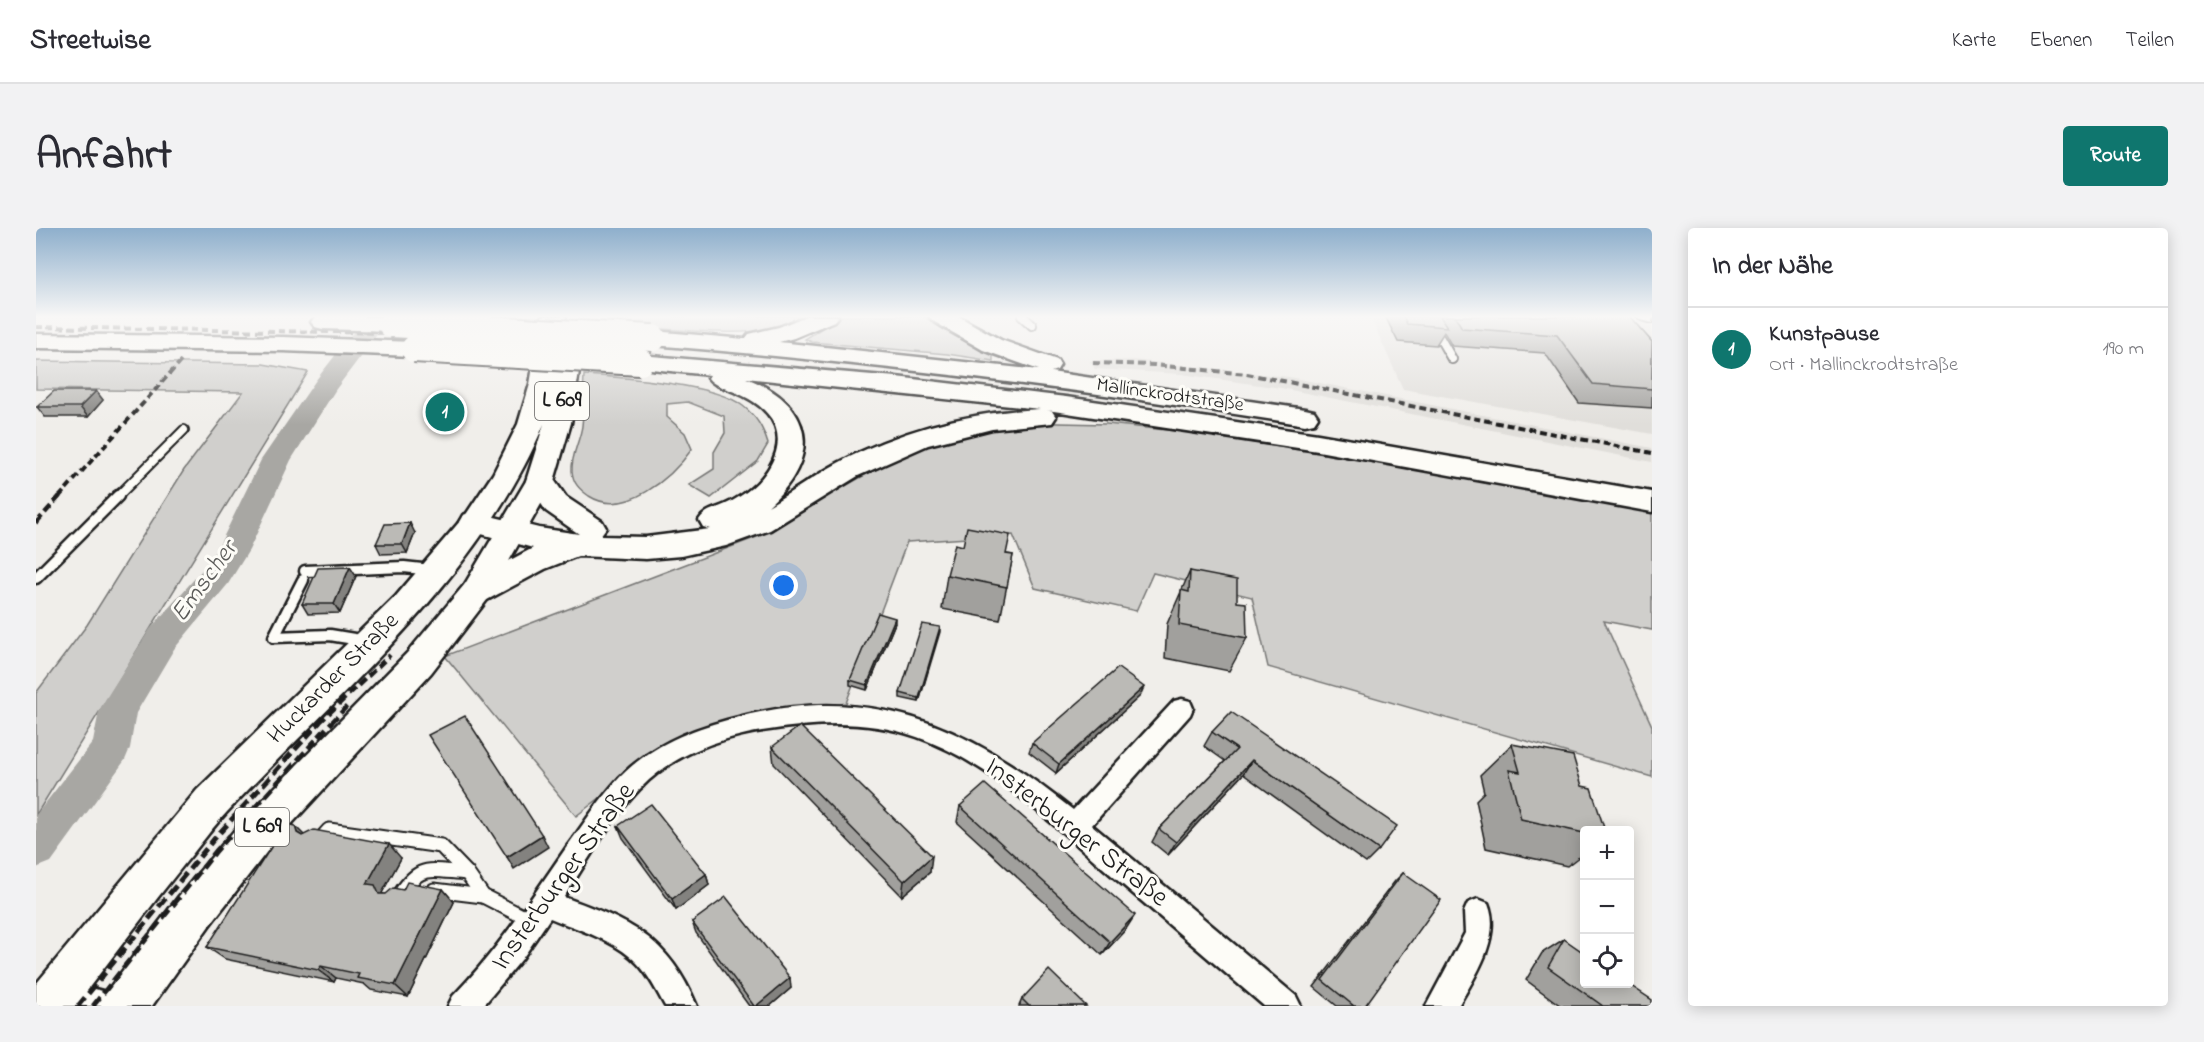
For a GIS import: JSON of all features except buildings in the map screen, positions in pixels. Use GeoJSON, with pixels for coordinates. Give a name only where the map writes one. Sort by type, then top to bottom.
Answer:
{"type":"FeatureCollection","features":[{"type":"Feature","properties":{"kind":"main road","name":"Mallinckrodtstraße"},"geometry":{"type":"LineString","coordinates":[[447,352],[640,362],[804,375],[984,395],[1132,414],[1390,453],[1652,502]]}},
{"type":"Feature","properties":{"kind":"main road","name":"Huckarder Straße"},"geometry":{"type":"LineString","coordinates":[[52,999],[211,802],[372,643],[438,571],[494,497],[507,475],[531,423],[541,389],[548,352]]}},
{"type":"Feature","properties":{"kind":"main road","name":"Huckarder Straße"},"geometry":{"type":"LineString","coordinates":[[124,1006],[194,911],[258,832],[419,663],[476,592],[540,481],[558,423],[571,352]]}},
{"type":"Feature","properties":{"kind":"main road","name":"Mallinckrodtstraße"},"geometry":{"type":"LineString","coordinates":[[822,352],[1100,386],[1446,441],[1652,478]]}},
{"type":"Feature","properties":{"kind":"main road"},"geometry":{"type":"LineString","coordinates":[[1010,352],[1079,374],[1100,386]]}},
{"type":"Feature","properties":{"kind":"main road"},"geometry":{"type":"LineString","coordinates":[[474,522],[515,527],[534,540],[659,531],[685,528],[723,517],[762,495],[785,464],[789,452],[791,438],[789,424],[779,409],[758,392],[723,378],[640,362]]}},
{"type":"Feature","properties":{"kind":"main road"},"geometry":{"type":"LineString","coordinates":[[540,481],[556,504],[588,536],[640,548],[676,546],[720,538],[770,518],[885,450],[953,428],[1024,417],[1101,418],[1132,414]]}},
{"type":"Feature","properties":{"kind":"main road"},"geometry":{"type":"LineString","coordinates":[[476,592],[498,582],[532,560],[588,536]]}},
{"type":"Feature","properties":{"kind":"street"},"geometry":{"type":"LineString","coordinates":[[1074,826],[1182,708]]}},
{"type":"Feature","properties":{"kind":"street","name":"Insterburger Straße"},"geometry":{"type":"LineString","coordinates":[[463,1006],[489,979],[619,793],[651,764],[683,747],[737,725],[793,716],[835,714],[880,718],[941,736],[995,764],[1074,826],[1286,1006]]}},
{"type":"Feature","properties":{"kind":"street"},"geometry":{"type":"LineString","coordinates":[[538,912],[593,921],[630,941],[648,953],[682,1006]]}},
{"type":"Feature","properties":{"kind":"street"},"geometry":{"type":"LineString","coordinates":[[1442,1006],[1459,977],[1479,934],[1478,912]]}},
{"type":"Feature","properties":{"kind":"street"},"geometry":{"type":"LineString","coordinates":[[52,999],[112,1006]]}},
{"type":"Feature","properties":{"kind":"lane"},"geometry":{"type":"LineString","coordinates":[[1448,352],[1452,359]]}},
{"type":"Feature","properties":{"kind":"lane"},"geometry":{"type":"LineString","coordinates":[[36,578],[184,430]]}},
{"type":"Feature","properties":{"kind":"lane"},"geometry":{"type":"LineString","coordinates":[[372,643],[330,635],[274,637],[304,575],[404,567],[438,571]]}},
{"type":"Feature","properties":{"kind":"lane"},"geometry":{"type":"LineString","coordinates":[[318,842],[329,830],[419,841],[441,846],[467,873],[483,896]]}},
{"type":"Feature","properties":{"kind":"lane"},"geometry":{"type":"LineString","coordinates":[[396,900],[411,877],[428,870],[467,873]]}},
{"type":"Feature","properties":{"kind":"lane"},"geometry":{"type":"LineString","coordinates":[[434,890],[483,896],[538,912]]}},
{"type":"Feature","properties":{"kind":"shaded area"},"geometry":{"type":"Polygon","coordinates":[[[928,352],[986,352],[993,356],[993,361],[928,352]]]}},
{"type":"Feature","properties":{"kind":"shaded area"},"geometry":{"type":"Polygon","coordinates":[[[1386,352],[1652,352],[1652,434],[1403,389],[1386,352]]]}},
{"type":"Feature","properties":{"kind":"shaded area"},"geometry":{"type":"Polygon","coordinates":[[[1134,360],[1289,377],[1652,448],[1652,462],[1281,388],[1181,374],[1095,369],[1090,361],[1134,360]]]}},
{"type":"Feature","properties":{"kind":"shaded area"},"geometry":{"type":"Polygon","coordinates":[[[36,361],[263,364],[308,372],[36,815],[36,693],[87,625],[184,470],[243,392],[36,389],[36,361]]]}},
{"type":"Feature","properties":{"kind":"shaded area"},"geometry":{"type":"Polygon","coordinates":[[[584,375],[667,383],[730,398],[748,410],[756,419],[768,444],[758,461],[711,498],[689,485],[714,469],[714,452],[725,433],[724,416],[688,402],[667,404],[667,417],[685,433],[692,449],[673,471],[646,492],[632,499],[603,502],[582,491],[573,475],[573,459],[582,426],[584,375]]]}},
{"type":"Feature","properties":{"kind":"shaded area"},"geometry":{"type":"Polygon","coordinates":[[[1009,422],[1107,424],[1186,432],[1380,463],[1652,511],[1652,630],[1604,621],[1652,726],[1652,777],[1268,667],[1252,597],[1153,573],[1136,611],[1035,588],[1013,535],[907,542],[846,703],[739,721],[654,757],[576,816],[445,656],[770,532],[815,503],[911,449],[1009,422]]]}},
{"type":"Feature","properties":{"kind":"waterway","name":"Emscher"},"geometry":{"type":"LineString","coordinates":[[36,848],[111,748],[118,711],[162,639],[216,576],[233,550],[276,460],[325,386],[351,352]]}},
{"type":"Feature","properties":{"kind":"railway"},"geometry":{"type":"LineString","coordinates":[[59,497],[181,361]]}},
{"type":"Feature","properties":{"kind":"railway"},"geometry":{"type":"LineString","coordinates":[[1093,363],[1154,365],[1247,374],[1652,453]]}},
{"type":"Feature","properties":{"kind":"railway"},"geometry":{"type":"LineString","coordinates":[[36,523],[60,496]]}},
{"type":"Feature","properties":{"kind":"railway"},"geometry":{"type":"LineString","coordinates":[[320,722],[390,655]]}},
{"type":"Feature","properties":{"kind":"railway"},"geometry":{"type":"LineString","coordinates":[[331,723],[349,704]]}},
{"type":"Feature","properties":{"kind":"railway"},"geometry":{"type":"LineString","coordinates":[[78,1006],[214,839],[320,722]]}},
{"type":"Feature","properties":{"kind":"railway"},"geometry":{"type":"LineString","coordinates":[[93,1006],[216,851],[332,722]]}},
{"type":"Feature","properties":{"kind":"place","name":"Kunstpause"},"geometry":{"type":"Point","coordinates":[445,412]}}]}
